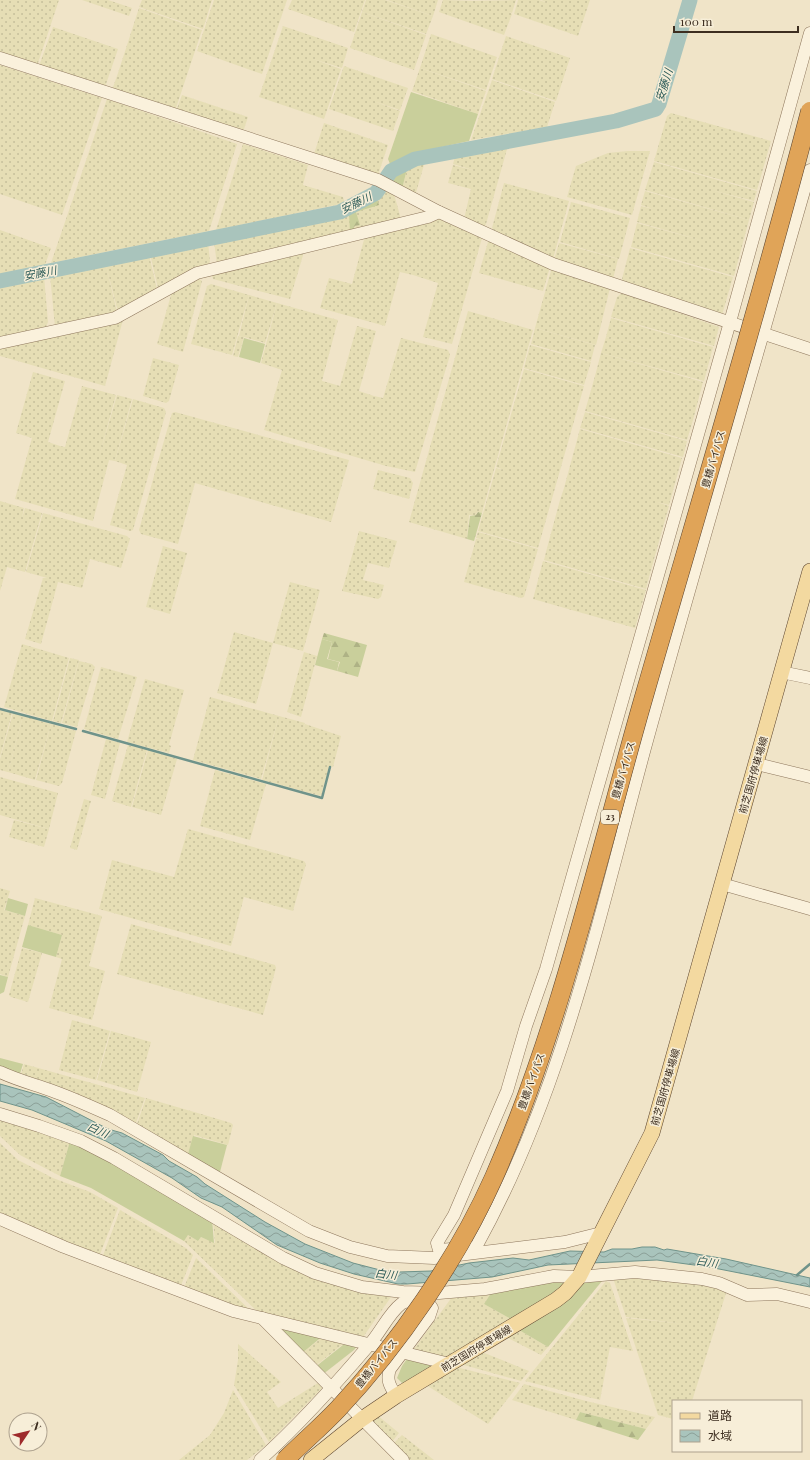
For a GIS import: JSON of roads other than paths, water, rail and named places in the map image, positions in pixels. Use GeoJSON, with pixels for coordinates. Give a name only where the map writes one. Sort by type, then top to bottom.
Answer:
{"type":"FeatureCollection","features":[{"type":"Feature","properties":{"kind":"highway","name":"豊橋バイパス"},"geometry":{"type":"LineString","coordinates":[[285,1460],[337,1410],[380,1360],[424,1300],[453,1255],[493,1179],[536,1070],[567,972],[633,732],[748,338],[810,111]]}},
{"type":"Feature","properties":{"kind":"highway","name":"豊橋バイパス"},"geometry":{"type":"LineString","coordinates":[[294,1460],[342,1414],[385,1363],[419,1316],[456,1259],[497,1183],[540,1074],[572,974],[810,135]]}},
{"type":"Feature","properties":{"kind":"main road","name":"前芝国府停車場線"},"geometry":{"type":"LineString","coordinates":[[311,1460],[362,1419],[396,1396],[556,1300],[565,1293],[580,1276],[599,1235],[652,1133],[810,571]]}},
{"type":"Feature","properties":{"kind":"street"},"geometry":{"type":"LineString","coordinates":[[810,33],[730,322],[546,969],[526,1026],[507,1091],[454,1215],[437,1243],[438,1250],[476,1247],[544,1101],[582,980],[674,642],[810,170]]}},
{"type":"Feature","properties":{"kind":"street"},"geometry":{"type":"LineString","coordinates":[[0,58],[383,183],[439,212],[553,264],[810,349]]}},
{"type":"Feature","properties":{"kind":"street"},"geometry":{"type":"LineString","coordinates":[[781,140],[810,148]]}},
{"type":"Feature","properties":{"kind":"street"},"geometry":{"type":"LineString","coordinates":[[0,342],[115,318],[197,273],[428,217],[439,212]]}},
{"type":"Feature","properties":{"kind":"street"},"geometry":{"type":"LineString","coordinates":[[642,634],[674,642]]}},
{"type":"Feature","properties":{"kind":"street"},"geometry":{"type":"LineString","coordinates":[[781,672],[810,678]]}},
{"type":"Feature","properties":{"kind":"street"},"geometry":{"type":"LineString","coordinates":[[756,764],[810,777]]}},
{"type":"Feature","properties":{"kind":"street"},"geometry":{"type":"LineString","coordinates":[[580,846],[616,854]]}},
{"type":"Feature","properties":{"kind":"street"},"geometry":{"type":"LineString","coordinates":[[722,884],[810,909]]}},
{"type":"Feature","properties":{"kind":"street"},"geometry":{"type":"LineString","coordinates":[[546,969],[582,980]]}},
{"type":"Feature","properties":{"kind":"street"},"geometry":{"type":"LineString","coordinates":[[0,1072],[20,1082],[48,1089],[79,1100],[110,1115],[310,1232],[350,1247],[387,1256],[434,1258],[566,1242],[599,1235]]}},
{"type":"Feature","properties":{"kind":"street"},"geometry":{"type":"LineString","coordinates":[[507,1091],[544,1101]]}},
{"type":"Feature","properties":{"kind":"street"},"geometry":{"type":"LineString","coordinates":[[0,1114],[39,1126],[97,1149],[283,1258],[315,1273],[338,1281],[381,1290],[439,1293],[485,1289],[554,1276],[580,1276],[635,1272],[702,1279],[747,1295],[777,1294],[810,1302]]}},
{"type":"Feature","properties":{"kind":"street"},"geometry":{"type":"LineString","coordinates":[[454,1215],[488,1224]]}},
{"type":"Feature","properties":{"kind":"street"},"geometry":{"type":"LineString","coordinates":[[0,1219],[64,1247],[233,1311],[450,1364]]}},
{"type":"Feature","properties":{"kind":"street"},"geometry":{"type":"LineString","coordinates":[[260,1460],[303,1419],[332,1388],[371,1344],[400,1304],[410,1301],[430,1305],[432,1308],[430,1317],[388,1374],[389,1385],[396,1396]]}},
{"type":"Feature","properties":{"kind":"street"},"geometry":{"type":"LineString","coordinates":[[262,1318],[403,1460]]}},
{"type":"Feature","properties":{"kind":"water","name":"白川"},"geometry":{"type":"Polygon","coordinates":[[[0,1084],[46,1097],[108,1129],[122,1133],[163,1155],[169,1161],[197,1177],[205,1184],[265,1222],[305,1244],[353,1263],[380,1270],[399,1272],[431,1271],[469,1263],[513,1258],[529,1260],[570,1251],[604,1252],[612,1249],[655,1247],[664,1250],[667,1249],[726,1259],[810,1278],[810,1287],[709,1267],[657,1260],[548,1265],[492,1277],[407,1284],[398,1284],[354,1274],[320,1263],[277,1245],[222,1207],[201,1198],[172,1178],[106,1141],[32,1110],[0,1101],[0,1084]]]}},
{"type":"Feature","properties":{"kind":"waterway","name":"安藤川"},"geometry":{"type":"LineString","coordinates":[[0,281],[340,212],[376,193],[391,171],[415,159],[616,121],[656,109],[659,104],[690,0]]}},
{"type":"Feature","properties":{"kind":"waterway"},"geometry":{"type":"LineString","coordinates":[[0,709],[76,729]]}},
{"type":"Feature","properties":{"kind":"waterway"},"geometry":{"type":"LineString","coordinates":[[83,731],[322,798],[330,767]]}},
{"type":"Feature","properties":{"kind":"waterway"},"geometry":{"type":"LineString","coordinates":[[797,1275],[810,1264]]}}]}
